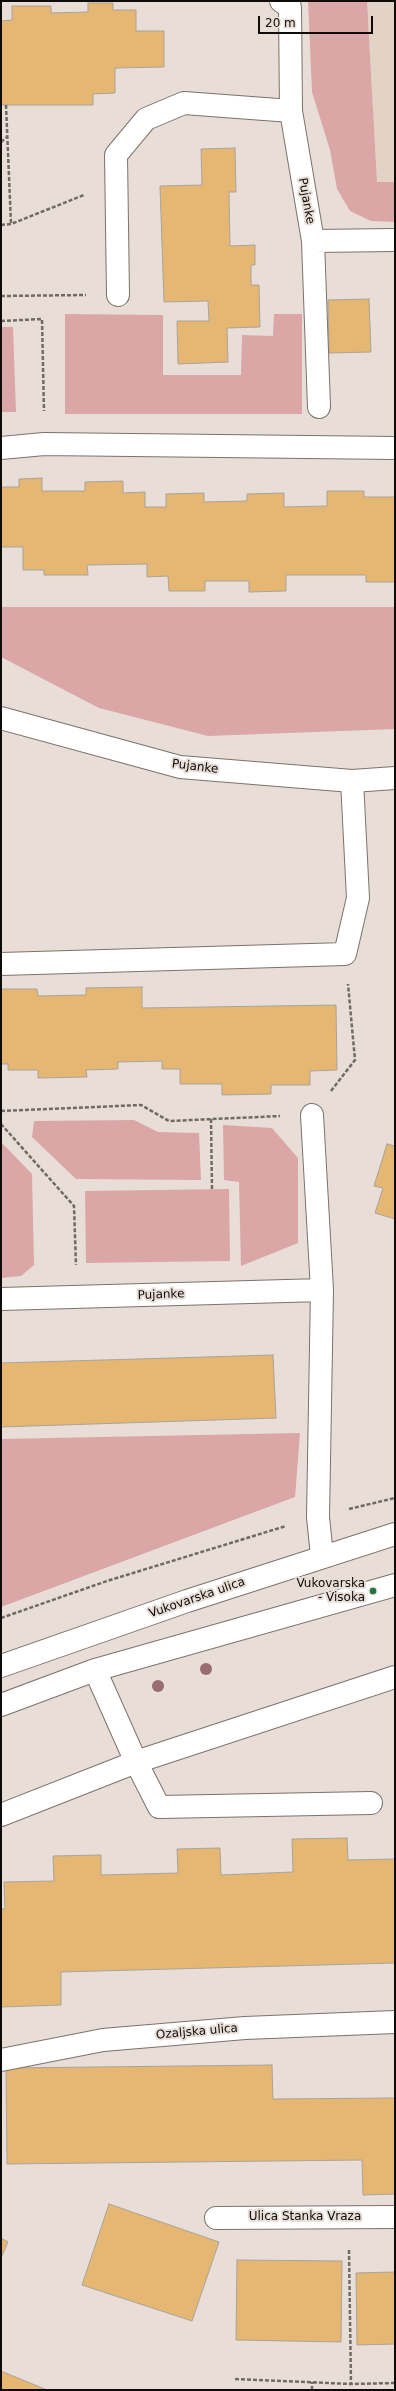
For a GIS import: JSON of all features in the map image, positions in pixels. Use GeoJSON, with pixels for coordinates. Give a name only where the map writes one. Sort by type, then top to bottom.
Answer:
{"type":"FeatureCollection","features":[{"type":"Feature","properties":{"kind":"street","name":"Pujanke"},"geometry":{"type":"LineString","coordinates":[[281,1],[290,7],[291,111],[313,240],[319,407]]}},
{"type":"Feature","properties":{"kind":"street"},"geometry":{"type":"LineString","coordinates":[[118,295],[116,155],[146,119],[184,103],[291,111]]}},
{"type":"Feature","properties":{"kind":"street"},"geometry":{"type":"LineString","coordinates":[[313,240],[395,240]]}},
{"type":"Feature","properties":{"kind":"street"},"geometry":{"type":"LineString","coordinates":[[1,448],[44,444],[395,448]]}},
{"type":"Feature","properties":{"kind":"street","name":"Pujanke"},"geometry":{"type":"LineString","coordinates":[[1,718],[180,767],[352,781],[395,778]]}},
{"type":"Feature","properties":{"kind":"street"},"geometry":{"type":"LineString","coordinates":[[1,964],[345,954],[358,898],[352,781]]}},
{"type":"Feature","properties":{"kind":"street"},"geometry":{"type":"LineString","coordinates":[[312,1115],[322,1290],[318,1517],[322,1556]]}},
{"type":"Feature","properties":{"kind":"street","name":"Pujanke"},"geometry":{"type":"LineString","coordinates":[[1,1299],[322,1290]]}},
{"type":"Feature","properties":{"kind":"street","name":"Vukovarska ulica"},"geometry":{"type":"LineString","coordinates":[[1,1666],[187,1601],[322,1556],[395,1534]]}},
{"type":"Feature","properties":{"kind":"street"},"geometry":{"type":"LineString","coordinates":[[1,1705],[95,1670],[395,1585]]}},
{"type":"Feature","properties":{"kind":"street"},"geometry":{"type":"LineString","coordinates":[[95,1670],[136,1762],[159,1807],[372,1803]]}},
{"type":"Feature","properties":{"kind":"street"},"geometry":{"type":"LineString","coordinates":[[1,1815],[136,1762],[395,1677]]}},
{"type":"Feature","properties":{"kind":"street","name":"Ozaljska ulica"},"geometry":{"type":"LineString","coordinates":[[1,2060],[103,2040],[245,2028],[395,2022]]}},
{"type":"Feature","properties":{"kind":"street","name":"Ulica Stanka Vraza"},"geometry":{"type":"LineString","coordinates":[[216,2218],[395,2217]]}},
{"type":"Feature","properties":{"kind":"path"},"geometry":{"type":"LineString","coordinates":[[6,105],[10,224]]}},
{"type":"Feature","properties":{"kind":"path"},"geometry":{"type":"LineString","coordinates":[[1,142],[7,137]]}},
{"type":"Feature","properties":{"kind":"path"},"geometry":{"type":"LineString","coordinates":[[1,225],[10,224],[116,182]]}},
{"type":"Feature","properties":{"kind":"path"},"geometry":{"type":"LineString","coordinates":[[1,296],[118,295]]}},
{"type":"Feature","properties":{"kind":"path"},"geometry":{"type":"LineString","coordinates":[[1,321],[42,319],[44,444]]}},
{"type":"Feature","properties":{"kind":"path"},"geometry":{"type":"LineString","coordinates":[[1,1111],[141,1105],[169,1121],[312,1115],[355,1060],[345,954]]}},
{"type":"Feature","properties":{"kind":"path"},"geometry":{"type":"LineString","coordinates":[[211,1119],[212,1189]]}},
{"type":"Feature","properties":{"kind":"path"},"geometry":{"type":"LineString","coordinates":[[1,1124],[74,1206],[76,1297]]}},
{"type":"Feature","properties":{"kind":"path"},"geometry":{"type":"LineString","coordinates":[[1,1618],[107,1581],[318,1517],[395,1498]]}},
{"type":"Feature","properties":{"kind":"path"},"geometry":{"type":"LineString","coordinates":[[349,2217],[351,2384]]}},
{"type":"Feature","properties":{"kind":"path"},"geometry":{"type":"LineString","coordinates":[[235,2379],[351,2384],[395,2383]]}},
{"type":"Feature","properties":{"kind":"path"},"geometry":{"type":"LineString","coordinates":[[312,2382],[312,2390]]}},
{"type":"Feature","properties":{"kind":"shaded area"},"geometry":{"type":"Polygon","coordinates":[[[308,1],[367,1],[377,182],[395,182],[395,222],[371,221],[350,211],[337,189],[330,150],[312,92],[308,1]]]}},
{"type":"Feature","properties":{"kind":"shaded area"},"geometry":{"type":"Polygon","coordinates":[[[367,1],[395,1],[395,182],[377,182],[367,1]]]}},
{"type":"Feature","properties":{"kind":"shaded area"},"geometry":{"type":"Polygon","coordinates":[[[65,314],[163,315],[163,375],[241,375],[242,335],[273,336],[274,314],[302,314],[302,414],[65,414],[65,314]]]}},
{"type":"Feature","properties":{"kind":"shaded area"},"geometry":{"type":"Polygon","coordinates":[[[1,327],[13,327],[16,412],[1,412],[1,327]]]}},
{"type":"Feature","properties":{"kind":"shaded area"},"geometry":{"type":"Polygon","coordinates":[[[1,607],[395,607],[395,729],[208,736],[99,708],[1,657],[1,607]]]}},
{"type":"Feature","properties":{"kind":"shaded area"},"geometry":{"type":"Polygon","coordinates":[[[134,1120],[158,1132],[199,1133],[201,1180],[76,1179],[32,1137],[34,1121],[134,1120]]]}},
{"type":"Feature","properties":{"kind":"shaded area"},"geometry":{"type":"Polygon","coordinates":[[[223,1125],[272,1128],[298,1158],[298,1243],[241,1266],[239,1182],[224,1180],[223,1125]]]}},
{"type":"Feature","properties":{"kind":"shaded area"},"geometry":{"type":"Polygon","coordinates":[[[1,1142],[32,1174],[34,1265],[21,1276],[1,1278],[1,1142]]]}},
{"type":"Feature","properties":{"kind":"shaded area"},"geometry":{"type":"Polygon","coordinates":[[[229,1189],[230,1261],[86,1263],[85,1191],[229,1189]]]}},
{"type":"Feature","properties":{"kind":"shaded area"},"geometry":{"type":"Polygon","coordinates":[[[300,1433],[295,1497],[1,1607],[1,1439],[300,1433]]]}},
{"type":"Feature","properties":{"kind":"building"},"geometry":{"type":"Polygon","coordinates":[[[88,3],[113,3],[113,10],[136,10],[136,31],[164,31],[164,67],[115,68],[115,93],[93,94],[93,105],[1,105],[1,21],[12,20],[12,6],[51,6],[51,13],[88,12],[88,3]]]}},
{"type":"Feature","properties":{"kind":"building"},"geometry":{"type":"Polygon","coordinates":[[[235,148],[236,192],[229,192],[230,246],[255,245],[255,265],[251,265],[251,285],[259,285],[260,327],[227,328],[228,362],[178,364],[177,321],[209,321],[208,301],[164,302],[160,186],[202,185],[201,149],[235,148]]]}},
{"type":"Feature","properties":{"kind":"building"},"geometry":{"type":"Polygon","coordinates":[[[369,299],[371,352],[329,353],[328,300],[369,299]]]}},
{"type":"Feature","properties":{"kind":"building"},"geometry":{"type":"Polygon","coordinates":[[[42,478],[42,491],[85,491],[85,482],[123,481],[123,493],[145,492],[145,507],[166,507],[166,494],[204,493],[204,502],[247,501],[247,494],[284,493],[284,507],[327,506],[327,491],[364,491],[364,497],[395,497],[395,582],[366,582],[366,575],[286,575],[286,591],[249,592],[249,581],[205,581],[205,591],[169,591],[168,576],[147,577],[147,564],[87,565],[88,575],[44,575],[44,570],[23,570],[23,547],[1,547],[1,487],[19,487],[19,479],[42,478]]]}},
{"type":"Feature","properties":{"kind":"building"},"geometry":{"type":"Polygon","coordinates":[[[142,987],[142,1008],[336,1005],[337,1070],[310,1071],[310,1085],[271,1085],[271,1094],[222,1095],[222,1084],[180,1084],[180,1069],[162,1069],[162,1061],[118,1062],[118,1069],[86,1070],[87,1077],[38,1078],[38,1070],[8,1070],[8,1064],[1,1064],[1,989],[37,989],[38,996],[86,995],[86,988],[142,987]]]}},
{"type":"Feature","properties":{"kind":"building"},"geometry":{"type":"Polygon","coordinates":[[[387,1144],[395,1146],[395,1219],[375,1213],[383,1188],[374,1186],[387,1144]]]}},
{"type":"Feature","properties":{"kind":"building"},"geometry":{"type":"Polygon","coordinates":[[[273,1355],[276,1418],[1,1427],[1,1363],[273,1355]]]}},
{"type":"Feature","properties":{"kind":"building"},"geometry":{"type":"Polygon","coordinates":[[[347,1838],[348,1860],[395,1859],[395,1963],[61,1972],[61,2005],[1,2007],[1,1909],[5,1909],[4,1882],[54,1881],[53,1856],[101,1855],[101,1875],[178,1873],[177,1849],[220,1848],[221,1875],[293,1872],[292,1839],[347,1838]]]}},
{"type":"Feature","properties":{"kind":"building"},"geometry":{"type":"Polygon","coordinates":[[[272,2065],[273,2099],[395,2098],[395,2194],[363,2195],[362,2160],[7,2164],[6,2068],[272,2065]]]}},
{"type":"Feature","properties":{"kind":"building"},"geometry":{"type":"Polygon","coordinates":[[[109,2204],[219,2242],[192,2321],[82,2285],[109,2204]]]}},
{"type":"Feature","properties":{"kind":"building"},"geometry":{"type":"Polygon","coordinates":[[[1,2238],[8,2242],[1,2258],[1,2238]]]}},
{"type":"Feature","properties":{"kind":"building"},"geometry":{"type":"Polygon","coordinates":[[[237,2260],[342,2261],[341,2342],[236,2340],[237,2260]]]}},
{"type":"Feature","properties":{"kind":"building"},"geometry":{"type":"Polygon","coordinates":[[[395,2272],[395,2344],[357,2345],[356,2273],[395,2272]]]}},
{"type":"Feature","properties":{"kind":"building"},"geometry":{"type":"Polygon","coordinates":[[[1,2371],[47,2390],[1,2390],[1,2371]]]}},
{"type":"Feature","properties":{"kind":"place","name":"Vukovarska - Visoka"},"geometry":{"type":"Point","coordinates":[373,1591]}}]}
